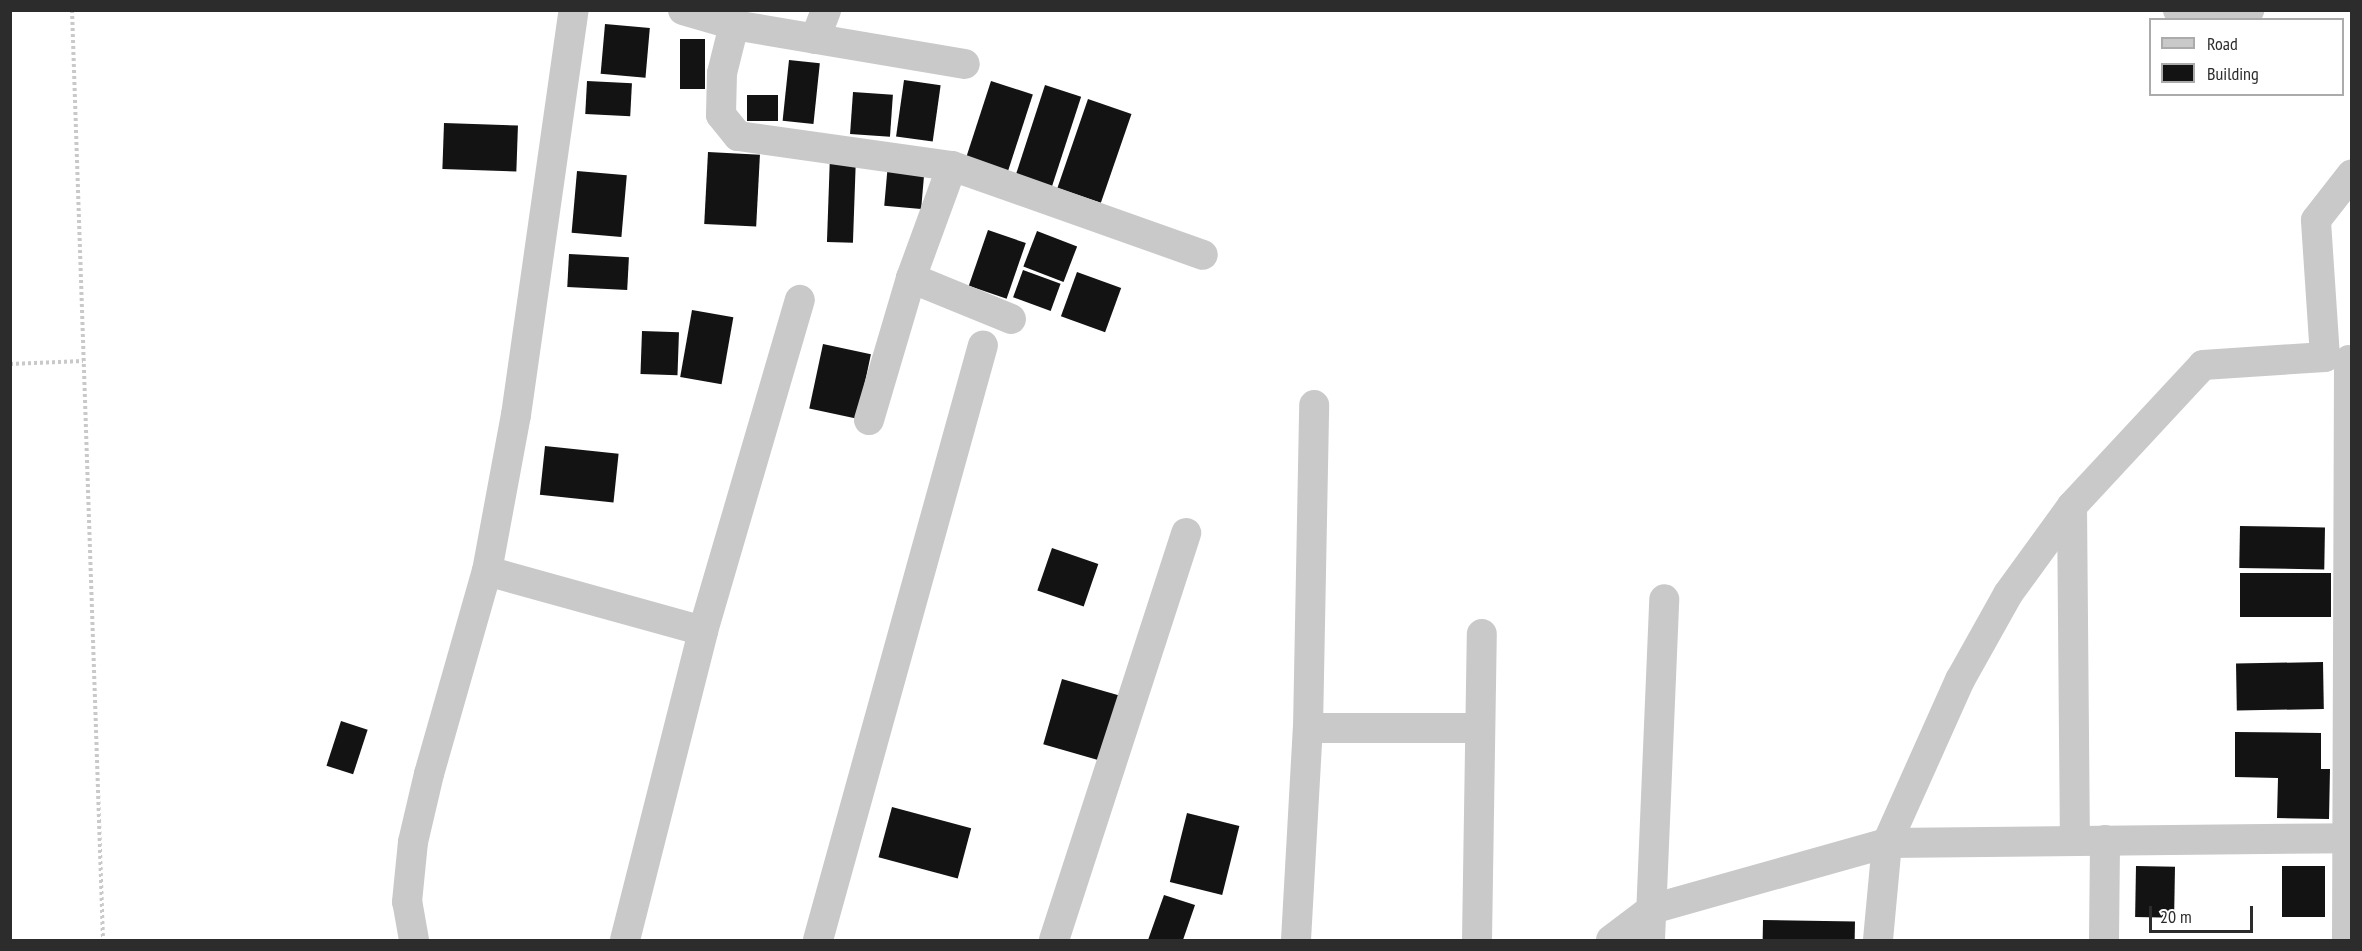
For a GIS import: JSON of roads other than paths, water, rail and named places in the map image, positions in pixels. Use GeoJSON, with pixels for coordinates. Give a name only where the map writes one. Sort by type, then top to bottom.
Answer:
{"type":"FeatureCollection","features":[{"type":"Feature","properties":{"kind":"street"},"geometry":{"type":"LineString","coordinates":[[414,940],[407,902],[413,842],[429,774],[487,571],[516,415],[574,10]]}},
{"type":"Feature","properties":{"kind":"street"},"geometry":{"type":"LineString","coordinates":[[683,10],[734,25],[965,64]]}},
{"type":"Feature","properties":{"kind":"street"},"geometry":{"type":"LineString","coordinates":[[815,39],[826,10]]}},
{"type":"Feature","properties":{"kind":"street"},"geometry":{"type":"LineString","coordinates":[[2178,10],[2236,14],[2249,10]]}},
{"type":"Feature","properties":{"kind":"street"},"geometry":{"type":"LineString","coordinates":[[734,25],[722,73],[721,115],[738,136],[952,166],[1203,255]]}},
{"type":"Feature","properties":{"kind":"street"},"geometry":{"type":"LineString","coordinates":[[869,420],[910,278],[952,166]]}},
{"type":"Feature","properties":{"kind":"street"},"geometry":{"type":"LineString","coordinates":[[2347,940],[2350,838],[2342,359],[2316,220],[2352,174]]}},
{"type":"Feature","properties":{"kind":"street"},"geometry":{"type":"LineString","coordinates":[[910,278],[1011,319]]}},
{"type":"Feature","properties":{"kind":"street"},"geometry":{"type":"LineString","coordinates":[[625,940],[703,631],[800,300]]}},
{"type":"Feature","properties":{"kind":"street"},"geometry":{"type":"LineString","coordinates":[[818,940],[983,345]]}},
{"type":"Feature","properties":{"kind":"street"},"geometry":{"type":"LineString","coordinates":[[1878,940],[1887,843],[1959,680],[2008,594],[2072,506],[2203,365],[2342,359]]}},
{"type":"Feature","properties":{"kind":"street"},"geometry":{"type":"LineString","coordinates":[[1296,940],[1308,728],[1314,405]]}},
{"type":"Feature","properties":{"kind":"street"},"geometry":{"type":"LineString","coordinates":[[2072,506],[2075,840]]}},
{"type":"Feature","properties":{"kind":"street"},"geometry":{"type":"LineString","coordinates":[[1054,940],[1186,533]]}},
{"type":"Feature","properties":{"kind":"street"},"geometry":{"type":"LineString","coordinates":[[487,571],[703,631]]}},
{"type":"Feature","properties":{"kind":"street"},"geometry":{"type":"LineString","coordinates":[[1650,940],[1664,599]]}},
{"type":"Feature","properties":{"kind":"street"},"geometry":{"type":"LineString","coordinates":[[1477,940],[1482,634]]}},
{"type":"Feature","properties":{"kind":"street"},"geometry":{"type":"LineString","coordinates":[[1308,728],[1479,728]]}},
{"type":"Feature","properties":{"kind":"street"},"geometry":{"type":"LineString","coordinates":[[1611,940],[1652,909],[1887,843],[2350,838]]}},
{"type":"Feature","properties":{"kind":"street"},"geometry":{"type":"LineString","coordinates":[[2104,940],[2105,840]]}}]}
